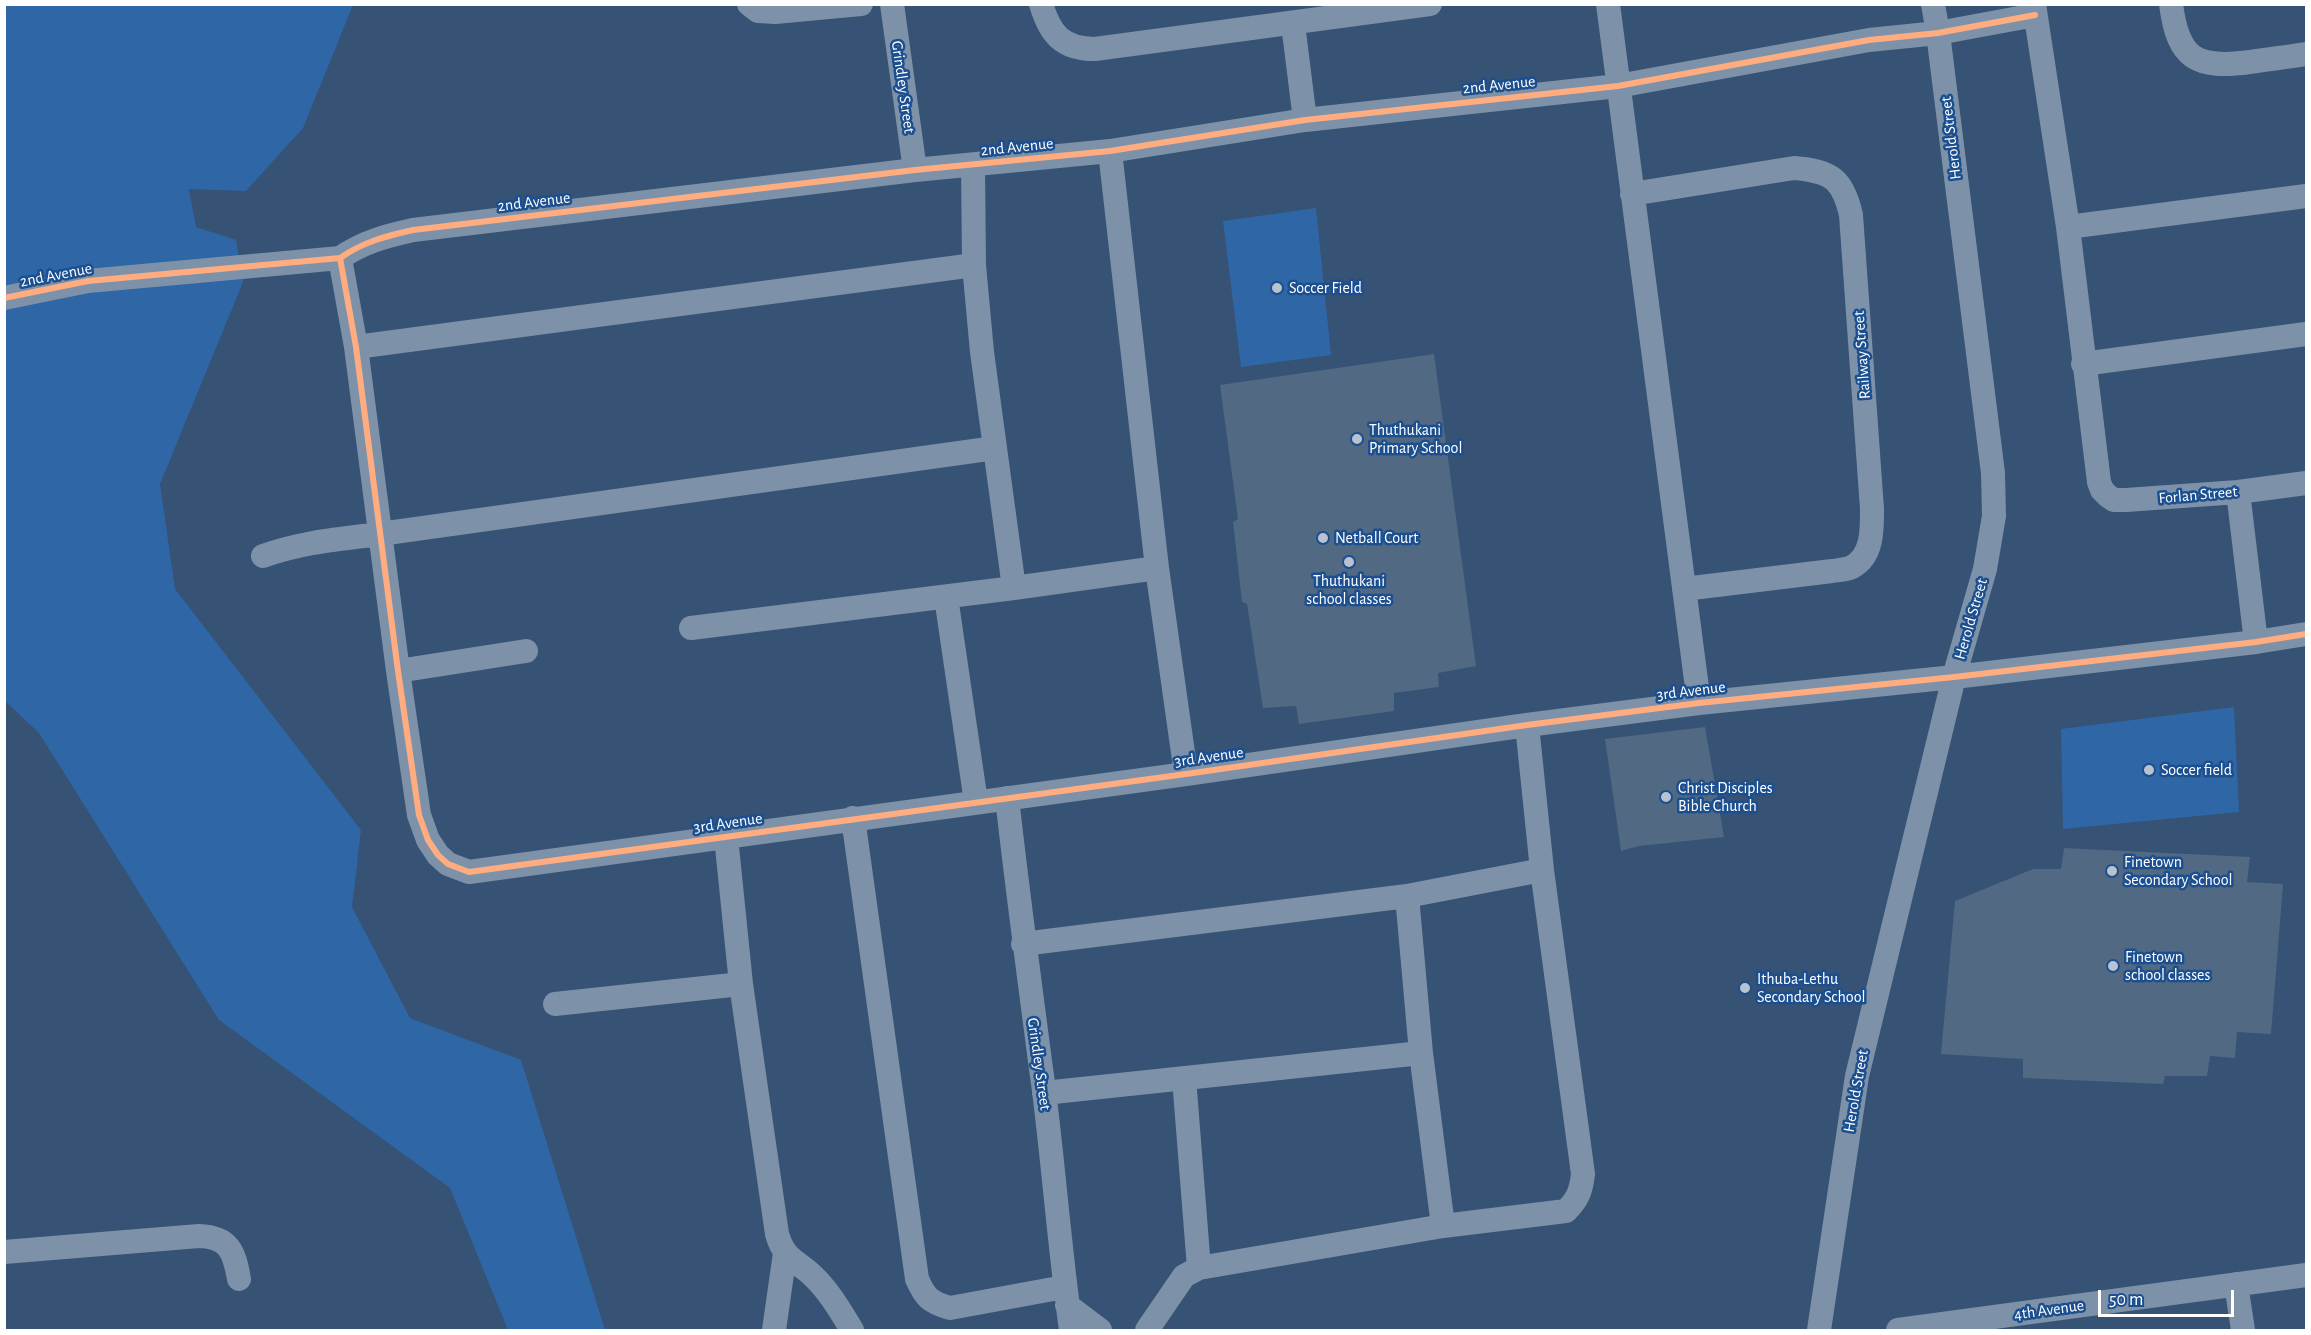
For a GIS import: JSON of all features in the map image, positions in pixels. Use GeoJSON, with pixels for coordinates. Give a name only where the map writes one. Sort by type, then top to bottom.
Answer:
{"type":"FeatureCollection","features":[{"type":"Feature","properties":{"kind":"street"},"geometry":{"type":"LineString","coordinates":[[749,4],[758,11],[775,12],[861,4]]}},
{"type":"Feature","properties":{"kind":"street","name":"Grindley Street"},"geometry":{"type":"LineString","coordinates":[[892,4],[915,170]]}},
{"type":"Feature","properties":{"kind":"street"},"geometry":{"type":"LineString","coordinates":[[1041,4],[1047,23],[1060,38],[1081,49],[1293,24],[1430,4]]}},
{"type":"Feature","properties":{"kind":"street"},"geometry":{"type":"LineString","coordinates":[[1608,4],[1699,703]]}},
{"type":"Feature","properties":{"kind":"street","name":"Herold Street"},"geometry":{"type":"LineString","coordinates":[[1819,1330],[1857,1076],[1954,677],[1976,608],[1994,516],[1993,473],[1933,4]]}},
{"type":"Feature","properties":{"kind":"street"},"geometry":{"type":"LineString","coordinates":[[2171,4],[2176,34],[2183,48],[2201,63],[2240,63],[2307,54]]}},
{"type":"Feature","properties":{"kind":"street"},"geometry":{"type":"LineString","coordinates":[[2034,10],[2068,227],[2084,364],[2307,334]]}},
{"type":"Feature","properties":{"kind":"street","name":"2nd Avenue"},"geometry":{"type":"LineString","coordinates":[[4,298],[110,279],[340,258],[356,247],[379,238],[413,230],[915,170],[1110,151],[1305,120],[1618,86],[1869,40],[1938,33],[2034,10]]}},
{"type":"Feature","properties":{"kind":"street"},"geometry":{"type":"LineString","coordinates":[[1293,24],[1305,120]]}},
{"type":"Feature","properties":{"kind":"street"},"geometry":{"type":"LineString","coordinates":[[1110,151],[1157,568],[1186,774]]}},
{"type":"Feature","properties":{"kind":"street"},"geometry":{"type":"LineString","coordinates":[[973,165],[974,266],[982,352],[1014,588]]}},
{"type":"Feature","properties":{"kind":"street","name":"Railway Street"},"geometry":{"type":"LineString","coordinates":[[1632,194],[1794,168],[1827,174],[1838,182],[1846,195],[1851,215],[1872,509],[1871,537],[1866,554],[1852,567],[1832,571],[1684,589]]}},
{"type":"Feature","properties":{"kind":"street"},"geometry":{"type":"LineString","coordinates":[[2068,227],[2307,196]]}},
{"type":"Feature","properties":{"kind":"street"},"geometry":{"type":"LineString","coordinates":[[340,258],[356,347],[398,671],[526,651]]}},
{"type":"Feature","properties":{"kind":"street"},"geometry":{"type":"LineString","coordinates":[[356,347],[974,266]]}},
{"type":"Feature","properties":{"kind":"street","name":"Forlan Street"},"geometry":{"type":"LineString","coordinates":[[2084,364],[2099,482],[2102,490],[2114,500],[2152,500],[2307,483]]}},
{"type":"Feature","properties":{"kind":"street"},"geometry":{"type":"LineString","coordinates":[[264,556],[285,548],[321,540],[381,534],[995,448]]}},
{"type":"Feature","properties":{"kind":"street"},"geometry":{"type":"LineString","coordinates":[[2238,492],[2256,642]]}},
{"type":"Feature","properties":{"kind":"street"},"geometry":{"type":"LineString","coordinates":[[691,628],[946,597],[1157,568]]}},
{"type":"Feature","properties":{"kind":"street"},"geometry":{"type":"LineString","coordinates":[[946,597],[976,802]]}},
{"type":"Feature","properties":{"kind":"street","name":"3rd Avenue"},"geometry":{"type":"LineString","coordinates":[[398,671],[419,815],[428,840],[438,855],[448,864],[469,872],[1527,725],[1699,703],[1954,677],[2256,642],[2307,634]]}},
{"type":"Feature","properties":{"kind":"street"},"geometry":{"type":"LineString","coordinates":[[1147,1330],[1184,1276],[1199,1269],[1443,1226],[1566,1211],[1577,1200],[1581,1189],[1581,1163],[1542,870],[1527,725]]}},
{"type":"Feature","properties":{"kind":"street","name":"Grindley Street"},"geometry":{"type":"LineString","coordinates":[[1007,798],[1071,1330]]}},
{"type":"Feature","properties":{"kind":"street"},"geometry":{"type":"LineString","coordinates":[[853,818],[916,1279],[925,1296],[939,1305],[950,1308],[1066,1296],[1100,1330]]}},
{"type":"Feature","properties":{"kind":"street"},"geometry":{"type":"LineString","coordinates":[[726,837],[741,984],[777,1234],[785,1253],[813,1276],[842,1312],[852,1330]]}},
{"type":"Feature","properties":{"kind":"street"},"geometry":{"type":"LineString","coordinates":[[1023,944],[1407,896],[1542,870]]}},
{"type":"Feature","properties":{"kind":"street"},"geometry":{"type":"LineString","coordinates":[[1407,896],[1421,1053],[1443,1226]]}},
{"type":"Feature","properties":{"kind":"street"},"geometry":{"type":"LineString","coordinates":[[555,1004],[741,984]]}},
{"type":"Feature","properties":{"kind":"street"},"geometry":{"type":"LineString","coordinates":[[1044,1093],[1421,1053]]}},
{"type":"Feature","properties":{"kind":"street"},"geometry":{"type":"LineString","coordinates":[[1184,1078],[1199,1269]]}},
{"type":"Feature","properties":{"kind":"street"},"geometry":{"type":"LineString","coordinates":[[4,1252],[216,1236],[227,1244],[239,1280]]}},
{"type":"Feature","properties":{"kind":"street"},"geometry":{"type":"LineString","coordinates":[[774,1330],[785,1253]]}},
{"type":"Feature","properties":{"kind":"street","name":"4th Avenue"},"geometry":{"type":"LineString","coordinates":[[1898,1330],[2307,1275]]}},
{"type":"Feature","properties":{"kind":"street"},"geometry":{"type":"LineString","coordinates":[[2236,1284],[2243,1330]]}},
{"type":"Feature","properties":{"kind":"shaded area"},"geometry":{"type":"Polygon","coordinates":[[[4,5],[353,5],[303,128],[246,191],[189,189],[196,227],[236,240],[243,282],[160,484],[175,589],[361,830],[352,907],[410,1018],[521,1060],[605,1330],[508,1330],[450,1188],[219,1020],[39,733],[5,701],[4,5]]]}},
{"type":"Feature","properties":{"kind":"shaded area","name":"Soccer Field"},"geometry":{"type":"Polygon","coordinates":[[[1316,208],[1331,355],[1241,367],[1223,221],[1316,208]]]}},
{"type":"Feature","properties":{"kind":"shaded area","name":"Soccer field"},"geometry":{"type":"Polygon","coordinates":[[[2234,707],[2239,812],[2063,829],[2061,729],[2234,707]]]}},
{"type":"Feature","properties":{"kind":"building","name":"Thuthukani school classes"},"geometry":{"type":"Polygon","coordinates":[[[1434,354],[1476,666],[1438,673],[1439,687],[1394,693],[1394,711],[1299,724],[1296,706],[1263,708],[1247,604],[1242,602],[1233,522],[1238,519],[1220,385],[1434,354]]]}},
{"type":"Feature","properties":{"kind":"building","name":"Christ Disciples Bible Church"},"geometry":{"type":"Polygon","coordinates":[[[1705,727],[1724,837],[1639,846],[1621,851],[1605,739],[1705,727]]]}},
{"type":"Feature","properties":{"kind":"building","name":"Finetown school classes"},"geometry":{"type":"Polygon","coordinates":[[[2064,848],[2250,857],[2247,882],[2283,884],[2271,1034],[2237,1032],[2235,1058],[2210,1056],[2207,1076],[2165,1076],[2163,1084],[2023,1078],[2023,1059],[1941,1054],[1955,901],[2033,869],[2061,869],[2064,848]]]}},
{"type":"Feature","properties":{"kind":"cycle path"},"geometry":{"type":"LineString","coordinates":[[4,298],[88,281],[340,258],[375,240],[413,230],[915,170],[1110,151],[1305,120],[1618,86],[1869,40],[1938,33],[2035,15]]}},
{"type":"Feature","properties":{"kind":"cycle path"},"geometry":{"type":"LineString","coordinates":[[340,258],[356,347],[419,815],[428,840],[438,855],[448,864],[469,872],[1527,725],[1699,703],[1954,677],[2256,642],[2306,634]]}},
{"type":"Feature","properties":{"kind":"place","name":"Soccer Field"},"geometry":{"type":"Point","coordinates":[1277,288]}},
{"type":"Feature","properties":{"kind":"place","name":"Thuthukani Primary School"},"geometry":{"type":"Point","coordinates":[1357,439]}},
{"type":"Feature","properties":{"kind":"place","name":"Netball Court"},"geometry":{"type":"Point","coordinates":[1323,538]}},
{"type":"Feature","properties":{"kind":"place","name":"Thuthukani school classes"},"geometry":{"type":"Point","coordinates":[1349,562]}},
{"type":"Feature","properties":{"kind":"place","name":"Soccer field"},"geometry":{"type":"Point","coordinates":[2149,770]}},
{"type":"Feature","properties":{"kind":"place","name":"Christ Disciples Bible Church"},"geometry":{"type":"Point","coordinates":[1666,797]}},
{"type":"Feature","properties":{"kind":"place","name":"Finetown Secondary School"},"geometry":{"type":"Point","coordinates":[2112,871]}},
{"type":"Feature","properties":{"kind":"place","name":"Finetown school classes"},"geometry":{"type":"Point","coordinates":[2113,966]}},
{"type":"Feature","properties":{"kind":"place","name":"Ithuba-Lethu Secondary School"},"geometry":{"type":"Point","coordinates":[1745,988]}}]}
